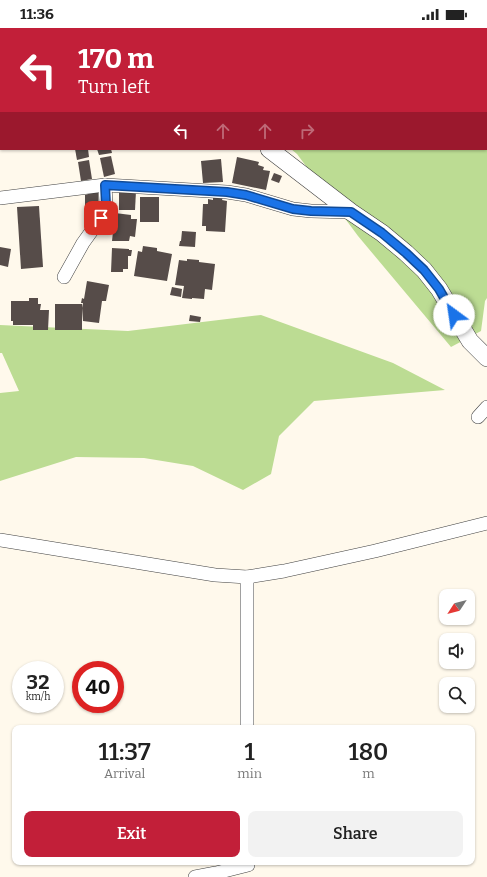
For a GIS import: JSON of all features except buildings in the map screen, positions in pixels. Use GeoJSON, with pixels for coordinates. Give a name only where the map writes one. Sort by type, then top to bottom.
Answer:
{"type":"FeatureCollection","features":[{"type":"Feature","properties":{"kind":"street"},"geometry":{"type":"LineString","coordinates":[[270,150],[351,212],[382,233],[424,270],[439,289],[470,341],[487,358]]}},
{"type":"Feature","properties":{"kind":"street"},"geometry":{"type":"LineString","coordinates":[[0,198],[105,185],[227,192],[246,195],[293,209],[351,212]]}},
{"type":"Feature","properties":{"kind":"street"},"geometry":{"type":"LineString","coordinates":[[64,276],[82,242],[101,218],[106,205],[105,185]]}},
{"type":"Feature","properties":{"kind":"street"},"geometry":{"type":"LineString","coordinates":[[0,540],[215,575],[247,577],[292,570],[487,523]]}},
{"type":"Feature","properties":{"kind":"street"},"geometry":{"type":"LineString","coordinates":[[247,577],[247,725]]}},
{"type":"Feature","properties":{"kind":"street"},"geometry":{"type":"LineString","coordinates":[[195,877],[248,865]]}},
{"type":"Feature","properties":{"kind":"green space"},"geometry":{"type":"Polygon","coordinates":[[[292,150],[487,150],[487,298],[485,301],[481,331],[451,347],[358,236],[297,154],[292,150]]]}},
{"type":"Feature","properties":{"kind":"green space"},"geometry":{"type":"Polygon","coordinates":[[[261,315],[393,363],[445,390],[314,401],[279,436],[271,474],[243,490],[193,466],[144,458],[76,457],[0,481],[0,393],[19,391],[2,353],[0,353],[0,325],[128,331],[261,315]]]}},
{"type":"Feature","properties":{"kind":"route"},"geometry":{"type":"LineString","coordinates":[[101,218],[106,205],[105,185],[227,192],[246,195],[293,209],[351,212],[382,233],[424,270],[439,289],[454,315]]}}]}
